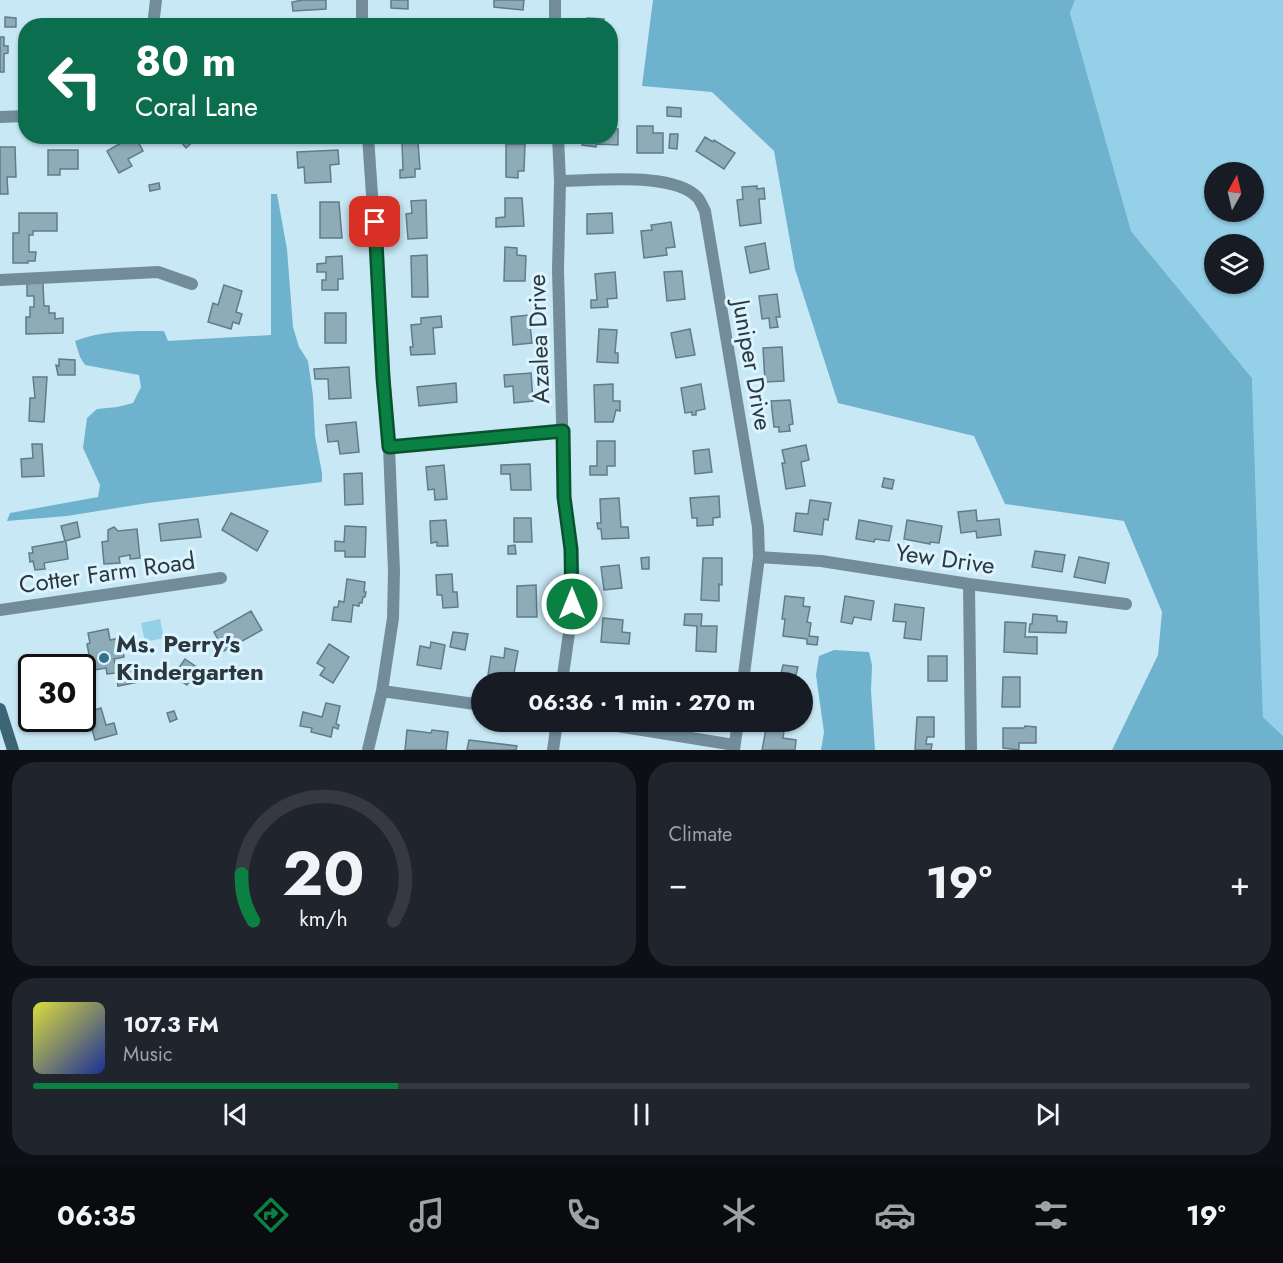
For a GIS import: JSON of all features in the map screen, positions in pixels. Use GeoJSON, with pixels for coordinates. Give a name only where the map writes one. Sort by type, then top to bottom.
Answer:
{"type":"FeatureCollection","features":[{"type":"Feature","properties":{"kind":"main road"},"geometry":{"type":"LineString","coordinates":[[0,709],[13,750]]}},
{"type":"Feature","properties":{"kind":"street"},"geometry":{"type":"LineString","coordinates":[[154,18],[156,0]]}},
{"type":"Feature","properties":{"kind":"street"},"geometry":{"type":"LineString","coordinates":[[362,0],[362,18]]}},
{"type":"Feature","properties":{"kind":"street"},"geometry":{"type":"LineString","coordinates":[[555,0],[555,18]]}},
{"type":"Feature","properties":{"kind":"street"},"geometry":{"type":"LineString","coordinates":[[0,117],[18,116]]}},
{"type":"Feature","properties":{"kind":"street"},"geometry":{"type":"LineString","coordinates":[[368,750],[382,691],[393,618],[394,571],[389,447],[370,144]]}},
{"type":"Feature","properties":{"kind":"street","name":"Azalea Drive"},"geometry":{"type":"LineString","coordinates":[[558,144],[558,270],[564,497],[571,549],[572,589],[571,620],[563,672]]}},
{"type":"Feature","properties":{"kind":"street","name":"Juniper Drive"},"geometry":{"type":"LineString","coordinates":[[560,181],[650,180],[668,182],[686,189],[698,198],[705,211],[758,527],[759,557],[744,672]]}},
{"type":"Feature","properties":{"kind":"street"},"geometry":{"type":"LineString","coordinates":[[0,280],[158,272],[192,284]]}},
{"type":"Feature","properties":{"kind":"street"},"geometry":{"type":"LineString","coordinates":[[389,447],[563,431]]}},
{"type":"Feature","properties":{"kind":"street","name":"Yew Drive"},"geometry":{"type":"LineString","coordinates":[[759,557],[821,561],[969,584],[1126,604]]}},
{"type":"Feature","properties":{"kind":"street","name":"Cotter Farm Road"},"geometry":{"type":"LineString","coordinates":[[0,610],[221,578]]}},
{"type":"Feature","properties":{"kind":"street"},"geometry":{"type":"LineString","coordinates":[[969,584],[971,750]]}},
{"type":"Feature","properties":{"kind":"street"},"geometry":{"type":"LineString","coordinates":[[382,691],[471,703]]}},
{"type":"Feature","properties":{"kind":"street"},"geometry":{"type":"LineString","coordinates":[[553,750],[556,732]]}},
{"type":"Feature","properties":{"kind":"street"},"geometry":{"type":"LineString","coordinates":[[647,732],[734,748],[736,732]]}},
{"type":"Feature","properties":{"kind":"shaded area"},"geometry":{"type":"Polygon","coordinates":[[[653,0],[1075,0],[1070,13],[1131,231],[1252,378],[1263,717],[1283,736],[1283,750],[1112,750],[1158,655],[1162,612],[1124,521],[1005,504],[974,436],[838,403],[795,269],[774,151],[712,92],[642,86],[653,0]]]}},
{"type":"Feature","properties":{"kind":"shaded area"},"geometry":{"type":"Polygon","coordinates":[[[1075,0],[1283,0],[1283,736],[1263,717],[1252,378],[1131,231],[1070,13],[1075,0]]]}},
{"type":"Feature","properties":{"kind":"shaded area"},"geometry":{"type":"Polygon","coordinates":[[[271,194],[277,194],[287,249],[293,327],[299,347],[308,361],[322,482],[148,503],[67,516],[7,521],[10,513],[98,497],[100,485],[83,448],[87,418],[97,409],[133,403],[141,387],[139,375],[85,365],[75,341],[107,333],[130,331],[164,331],[168,341],[271,335],[271,194]]]}},
{"type":"Feature","properties":{"kind":"shaded area"},"geometry":{"type":"Polygon","coordinates":[[[160,619],[164,638],[145,642],[141,623],[160,619]]]}},
{"type":"Feature","properties":{"kind":"shaded area"},"geometry":{"type":"Polygon","coordinates":[[[834,650],[869,652],[872,665],[871,691],[875,750],[821,750],[824,732],[816,675],[819,656],[834,650]]]}},
{"type":"Feature","properties":{"kind":"building"},"geometry":{"type":"Polygon","coordinates":[[[326,0],[326,9],[293,11],[292,2],[326,0]]]}},
{"type":"Feature","properties":{"kind":"building"},"geometry":{"type":"Polygon","coordinates":[[[391,0],[408,0],[408,9],[391,8],[391,0]]]}},
{"type":"Feature","properties":{"kind":"building"},"geometry":{"type":"Polygon","coordinates":[[[494,0],[524,0],[523,10],[494,7],[494,0]]]}},
{"type":"Feature","properties":{"kind":"building"},"geometry":{"type":"Polygon","coordinates":[[[5,17],[16,18],[16,27],[5,27],[5,17]]]}},
{"type":"Feature","properties":{"kind":"building"},"geometry":{"type":"Polygon","coordinates":[[[0,37],[4,37],[4,46],[8,46],[8,53],[4,54],[4,72],[0,72],[0,37]]]}},
{"type":"Feature","properties":{"kind":"building"},"geometry":{"type":"Polygon","coordinates":[[[667,107],[681,108],[681,117],[667,116],[667,107]]]}},
{"type":"Feature","properties":{"kind":"building"},"geometry":{"type":"Polygon","coordinates":[[[637,126],[653,126],[653,133],[663,133],[663,153],[637,153],[637,126]]]}},
{"type":"Feature","properties":{"kind":"building"},"geometry":{"type":"Polygon","coordinates":[[[670,134],[678,134],[677,149],[669,148],[670,134]]]}},
{"type":"Feature","properties":{"kind":"building"},"geometry":{"type":"Polygon","coordinates":[[[705,137],[735,153],[724,169],[696,151],[705,137]]]}},
{"type":"Feature","properties":{"kind":"building"},"geometry":{"type":"Polygon","coordinates":[[[119,144],[139,144],[143,151],[128,159],[132,166],[119,173],[107,151],[119,144]]]}},
{"type":"Feature","properties":{"kind":"building"},"geometry":{"type":"Polygon","coordinates":[[[402,144],[418,144],[420,169],[415,169],[415,177],[400,178],[400,170],[403,170],[402,144]]]}},
{"type":"Feature","properties":{"kind":"building"},"geometry":{"type":"Polygon","coordinates":[[[506,144],[525,144],[524,171],[518,171],[518,178],[506,177],[506,144]]]}},
{"type":"Feature","properties":{"kind":"building"},"geometry":{"type":"Polygon","coordinates":[[[596,144],[596,147],[582,145],[596,144]]]}},
{"type":"Feature","properties":{"kind":"building"},"geometry":{"type":"Polygon","coordinates":[[[0,147],[15,147],[16,177],[7,177],[8,194],[0,194],[0,147]]]}},
{"type":"Feature","properties":{"kind":"building"},"geometry":{"type":"Polygon","coordinates":[[[48,150],[78,150],[78,169],[60,169],[60,175],[48,175],[48,150]]]}},
{"type":"Feature","properties":{"kind":"building"},"geometry":{"type":"Polygon","coordinates":[[[338,150],[339,164],[330,165],[331,182],[305,183],[304,167],[298,168],[297,152],[338,150]]]}},
{"type":"Feature","properties":{"kind":"building"},"geometry":{"type":"Polygon","coordinates":[[[159,183],[160,189],[150,191],[149,185],[159,183]]]}},
{"type":"Feature","properties":{"kind":"building"},"geometry":{"type":"Polygon","coordinates":[[[757,186],[757,189],[764,188],[765,199],[759,199],[761,223],[740,226],[737,200],[743,199],[742,187],[757,186]]]}},
{"type":"Feature","properties":{"kind":"building"},"geometry":{"type":"Polygon","coordinates":[[[505,198],[522,198],[524,226],[496,227],[496,218],[505,217],[505,198]]]}},
{"type":"Feature","properties":{"kind":"building"},"geometry":{"type":"Polygon","coordinates":[[[426,200],[427,238],[408,239],[406,214],[412,213],[411,201],[426,200]]]}},
{"type":"Feature","properties":{"kind":"building"},"geometry":{"type":"Polygon","coordinates":[[[320,202],[339,202],[342,238],[320,238],[320,202]]]}},
{"type":"Feature","properties":{"kind":"building"},"geometry":{"type":"Polygon","coordinates":[[[19,213],[57,213],[57,231],[33,231],[33,235],[29,235],[29,252],[36,252],[35,261],[28,261],[28,263],[13,263],[13,233],[19,233],[19,213]]]}},
{"type":"Feature","properties":{"kind":"building"},"geometry":{"type":"Polygon","coordinates":[[[612,213],[613,233],[587,234],[587,214],[612,213]]]}},
{"type":"Feature","properties":{"kind":"building"},"geometry":{"type":"Polygon","coordinates":[[[671,222],[675,247],[666,248],[667,255],[644,258],[641,231],[652,230],[651,225],[671,222]]]}},
{"type":"Feature","properties":{"kind":"building"},"geometry":{"type":"Polygon","coordinates":[[[765,243],[769,269],[750,273],[745,247],[765,243]]]}},
{"type":"Feature","properties":{"kind":"building"},"geometry":{"type":"Polygon","coordinates":[[[505,247],[517,248],[517,255],[526,256],[525,281],[504,281],[505,247]]]}},
{"type":"Feature","properties":{"kind":"building"},"geometry":{"type":"Polygon","coordinates":[[[427,255],[428,297],[412,297],[411,256],[427,255]]]}},
{"type":"Feature","properties":{"kind":"building"},"geometry":{"type":"Polygon","coordinates":[[[342,256],[343,279],[338,279],[338,290],[322,290],[322,280],[326,280],[326,272],[317,272],[317,264],[326,263],[326,257],[342,256]]]}},
{"type":"Feature","properties":{"kind":"building"},"geometry":{"type":"Polygon","coordinates":[[[682,271],[685,299],[667,301],[664,272],[682,271]]]}},
{"type":"Feature","properties":{"kind":"building"},"geometry":{"type":"Polygon","coordinates":[[[615,272],[617,298],[607,299],[608,307],[591,308],[591,300],[597,300],[595,274],[615,272]]]}},
{"type":"Feature","properties":{"kind":"building"},"geometry":{"type":"Polygon","coordinates":[[[27,283],[43,283],[44,306],[49,306],[49,313],[55,313],[55,319],[63,318],[63,333],[26,334],[26,317],[30,317],[30,307],[34,307],[34,296],[27,296],[27,283]]]}},
{"type":"Feature","properties":{"kind":"building"},"geometry":{"type":"Polygon","coordinates":[[[224,285],[242,291],[236,312],[242,314],[239,324],[233,322],[231,329],[208,322],[213,303],[218,305],[224,285]]]}},
{"type":"Feature","properties":{"kind":"building"},"geometry":{"type":"Polygon","coordinates":[[[777,294],[780,317],[776,317],[778,327],[770,328],[769,318],[762,319],[759,296],[777,294]]]}},
{"type":"Feature","properties":{"kind":"building"},"geometry":{"type":"Polygon","coordinates":[[[325,313],[346,313],[346,343],[325,343],[325,313]]]}},
{"type":"Feature","properties":{"kind":"building"},"geometry":{"type":"Polygon","coordinates":[[[529,315],[532,343],[513,345],[511,317],[529,315]]]}},
{"type":"Feature","properties":{"kind":"building"},"geometry":{"type":"Polygon","coordinates":[[[441,316],[442,327],[433,328],[435,354],[411,355],[410,347],[413,347],[411,325],[421,324],[421,318],[441,316]]]}},
{"type":"Feature","properties":{"kind":"building"},"geometry":{"type":"Polygon","coordinates":[[[599,329],[617,330],[615,353],[618,353],[618,363],[597,362],[599,329]]]}},
{"type":"Feature","properties":{"kind":"building"},"geometry":{"type":"Polygon","coordinates":[[[690,329],[695,355],[676,358],[671,333],[690,329]]]}},
{"type":"Feature","properties":{"kind":"building"},"geometry":{"type":"Polygon","coordinates":[[[782,347],[784,381],[765,382],[763,348],[782,347]]]}},
{"type":"Feature","properties":{"kind":"building"},"geometry":{"type":"Polygon","coordinates":[[[59,359],[75,360],[75,375],[58,375],[56,365],[59,366],[59,359]]]}},
{"type":"Feature","properties":{"kind":"building"},"geometry":{"type":"Polygon","coordinates":[[[349,367],[351,398],[329,399],[328,379],[315,379],[314,369],[349,367]]]}},
{"type":"Feature","properties":{"kind":"building"},"geometry":{"type":"Polygon","coordinates":[[[531,373],[533,401],[514,403],[513,386],[505,387],[504,375],[531,373]]]}},
{"type":"Feature","properties":{"kind":"building"},"geometry":{"type":"Polygon","coordinates":[[[33,377],[47,377],[44,422],[29,421],[30,398],[35,398],[33,377]]]}},
{"type":"Feature","properties":{"kind":"building"},"geometry":{"type":"Polygon","coordinates":[[[456,383],[457,402],[419,406],[417,387],[456,383]]]}},
{"type":"Feature","properties":{"kind":"building"},"geometry":{"type":"Polygon","coordinates":[[[613,384],[613,401],[620,401],[620,411],[616,410],[613,422],[595,422],[594,385],[613,384]]]}},
{"type":"Feature","properties":{"kind":"building"},"geometry":{"type":"Polygon","coordinates":[[[701,384],[705,409],[696,411],[696,415],[692,415],[692,412],[685,413],[681,388],[701,384]]]}},
{"type":"Feature","properties":{"kind":"building"},"geometry":{"type":"Polygon","coordinates":[[[790,400],[793,424],[789,425],[790,431],[779,432],[779,427],[774,427],[771,401],[790,400]]]}},
{"type":"Feature","properties":{"kind":"building"},"geometry":{"type":"Polygon","coordinates":[[[356,422],[359,452],[340,454],[338,441],[328,442],[326,425],[356,422]]]}},
{"type":"Feature","properties":{"kind":"building"},"geometry":{"type":"Polygon","coordinates":[[[597,441],[615,441],[615,466],[607,466],[607,475],[590,475],[590,466],[597,466],[597,441]]]}},
{"type":"Feature","properties":{"kind":"building"},"geometry":{"type":"Polygon","coordinates":[[[32,444],[42,444],[44,476],[22,477],[21,459],[33,458],[32,444]]]}},
{"type":"Feature","properties":{"kind":"building"},"geometry":{"type":"Polygon","coordinates":[[[806,445],[809,460],[801,462],[805,486],[786,489],[782,450],[806,445]]]}},
{"type":"Feature","properties":{"kind":"building"},"geometry":{"type":"Polygon","coordinates":[[[709,449],[712,472],[695,474],[693,451],[709,449]]]}},
{"type":"Feature","properties":{"kind":"building"},"geometry":{"type":"Polygon","coordinates":[[[530,464],[531,490],[511,490],[510,474],[501,474],[501,465],[530,464]]]}},
{"type":"Feature","properties":{"kind":"building"},"geometry":{"type":"Polygon","coordinates":[[[444,465],[447,499],[435,500],[434,489],[428,490],[426,467],[444,465]]]}},
{"type":"Feature","properties":{"kind":"building"},"geometry":{"type":"Polygon","coordinates":[[[362,473],[363,504],[345,505],[344,474],[362,473]]]}},
{"type":"Feature","properties":{"kind":"building"},"geometry":{"type":"Polygon","coordinates":[[[884,478],[894,480],[892,489],[882,487],[884,478]]]}},
{"type":"Feature","properties":{"kind":"building"},"geometry":{"type":"Polygon","coordinates":[[[719,496],[720,517],[713,518],[713,525],[697,526],[697,518],[692,518],[690,498],[719,496]]]}},
{"type":"Feature","properties":{"kind":"building"},"geometry":{"type":"Polygon","coordinates":[[[619,498],[621,527],[628,527],[629,538],[602,539],[601,529],[598,529],[597,523],[601,523],[600,499],[619,498]]]}},
{"type":"Feature","properties":{"kind":"building"},"geometry":{"type":"Polygon","coordinates":[[[810,500],[831,503],[828,520],[824,519],[822,535],[794,531],[796,513],[808,514],[810,500]]]}},
{"type":"Feature","properties":{"kind":"building"},"geometry":{"type":"Polygon","coordinates":[[[976,510],[977,521],[999,519],[1001,535],[977,538],[976,531],[961,533],[958,512],[976,510]]]}},
{"type":"Feature","properties":{"kind":"building"},"geometry":{"type":"Polygon","coordinates":[[[231,513],[268,531],[257,551],[222,530],[231,513]]]}},
{"type":"Feature","properties":{"kind":"building"},"geometry":{"type":"Polygon","coordinates":[[[514,518],[531,518],[532,542],[514,542],[514,518]]]}},
{"type":"Feature","properties":{"kind":"building"},"geometry":{"type":"Polygon","coordinates":[[[198,519],[201,537],[161,541],[159,524],[198,519]]]}},
{"type":"Feature","properties":{"kind":"building"},"geometry":{"type":"Polygon","coordinates":[[[446,520],[448,546],[437,546],[437,542],[431,543],[430,521],[446,520]]]}},
{"type":"Feature","properties":{"kind":"building"},"geometry":{"type":"Polygon","coordinates":[[[859,520],[892,526],[889,541],[875,539],[874,542],[856,539],[859,520]]]}},
{"type":"Feature","properties":{"kind":"building"},"geometry":{"type":"Polygon","coordinates":[[[907,520],[942,526],[939,543],[930,542],[930,544],[904,539],[907,520]]]}},
{"type":"Feature","properties":{"kind":"building"},"geometry":{"type":"Polygon","coordinates":[[[77,522],[80,537],[65,541],[61,526],[77,522]]]}},
{"type":"Feature","properties":{"kind":"building"},"geometry":{"type":"Polygon","coordinates":[[[345,526],[366,527],[365,557],[345,557],[345,551],[335,551],[335,541],[344,542],[345,526]]]}},
{"type":"Feature","properties":{"kind":"building"},"geometry":{"type":"Polygon","coordinates":[[[114,527],[118,531],[137,529],[140,558],[130,559],[130,555],[119,557],[120,563],[104,564],[102,542],[108,541],[108,530],[114,527]]]}},
{"type":"Feature","properties":{"kind":"building"},"geometry":{"type":"Polygon","coordinates":[[[66,541],[68,559],[44,563],[45,569],[35,570],[33,561],[30,562],[29,553],[33,553],[32,547],[66,541]]]}},
{"type":"Feature","properties":{"kind":"building"},"geometry":{"type":"Polygon","coordinates":[[[515,545],[516,554],[508,554],[508,546],[515,545]]]}},
{"type":"Feature","properties":{"kind":"building"},"geometry":{"type":"Polygon","coordinates":[[[1035,551],[1065,555],[1062,572],[1032,567],[1035,551]]]}},
{"type":"Feature","properties":{"kind":"building"},"geometry":{"type":"Polygon","coordinates":[[[649,557],[649,569],[642,569],[641,558],[649,557]]]}},
{"type":"Feature","properties":{"kind":"building"},"geometry":{"type":"Polygon","coordinates":[[[1079,557],[1109,563],[1105,583],[1074,577],[1079,557]]]}},
{"type":"Feature","properties":{"kind":"building"},"geometry":{"type":"Polygon","coordinates":[[[703,558],[722,558],[722,585],[719,584],[719,601],[701,600],[703,558]]]}},
{"type":"Feature","properties":{"kind":"building"},"geometry":{"type":"Polygon","coordinates":[[[619,565],[622,588],[604,590],[601,567],[619,565]]]}},
{"type":"Feature","properties":{"kind":"building"},"geometry":{"type":"Polygon","coordinates":[[[452,574],[453,592],[457,592],[458,607],[443,608],[442,595],[437,595],[436,575],[452,574]]]}},
{"type":"Feature","properties":{"kind":"building"},"geometry":{"type":"Polygon","coordinates":[[[347,579],[365,582],[365,597],[359,606],[353,605],[351,622],[332,620],[334,607],[338,607],[339,601],[344,602],[347,579]]]}},
{"type":"Feature","properties":{"kind":"building"},"geometry":{"type":"Polygon","coordinates":[[[536,585],[537,617],[517,617],[517,586],[536,585]]]}},
{"type":"Feature","properties":{"kind":"building"},"geometry":{"type":"Polygon","coordinates":[[[785,596],[804,598],[803,606],[810,607],[807,622],[811,623],[809,636],[818,637],[817,645],[807,644],[807,639],[783,636],[785,619],[782,619],[785,596]]]}},
{"type":"Feature","properties":{"kind":"building"},"geometry":{"type":"Polygon","coordinates":[[[845,596],[874,601],[871,620],[854,617],[852,624],[841,622],[845,596]]]}},
{"type":"Feature","properties":{"kind":"building"},"geometry":{"type":"Polygon","coordinates":[[[895,604],[924,608],[921,640],[904,638],[906,622],[893,621],[895,604]]]}},
{"type":"Feature","properties":{"kind":"building"},"geometry":{"type":"Polygon","coordinates":[[[251,611],[262,630],[224,651],[214,632],[251,611]]]}},
{"type":"Feature","properties":{"kind":"building"},"geometry":{"type":"Polygon","coordinates":[[[685,614],[702,614],[701,626],[717,626],[716,652],[696,651],[697,626],[684,625],[685,614]]]}},
{"type":"Feature","properties":{"kind":"building"},"geometry":{"type":"Polygon","coordinates":[[[1033,614],[1057,616],[1057,621],[1067,622],[1066,633],[1029,632],[1033,614]]]}},
{"type":"Feature","properties":{"kind":"building"},"geometry":{"type":"Polygon","coordinates":[[[603,618],[623,620],[622,632],[630,633],[629,644],[601,642],[603,618]]]}},
{"type":"Feature","properties":{"kind":"building"},"geometry":{"type":"Polygon","coordinates":[[[1005,622],[1026,623],[1025,637],[1037,637],[1037,654],[1004,652],[1005,622]]]}},
{"type":"Feature","properties":{"kind":"building","name":"Ms. Perry's Kindergarten"},"geometry":{"type":"Polygon","coordinates":[[[108,629],[110,640],[120,638],[124,657],[114,659],[116,668],[137,665],[139,682],[118,686],[116,673],[107,674],[106,668],[96,670],[96,654],[89,654],[88,633],[108,629]]]}},
{"type":"Feature","properties":{"kind":"building"},"geometry":{"type":"Polygon","coordinates":[[[453,632],[468,634],[465,650],[450,647],[453,632]]]}},
{"type":"Feature","properties":{"kind":"building"},"geometry":{"type":"Polygon","coordinates":[[[431,642],[445,645],[441,669],[417,665],[420,646],[430,648],[431,642]]]}},
{"type":"Feature","properties":{"kind":"building"},"geometry":{"type":"Polygon","coordinates":[[[329,644],[349,657],[333,683],[320,675],[325,668],[317,663],[329,644]]]}},
{"type":"Feature","properties":{"kind":"building"},"geometry":{"type":"Polygon","coordinates":[[[505,648],[518,651],[514,672],[488,672],[491,656],[504,658],[505,648]]]}},
{"type":"Feature","properties":{"kind":"building"},"geometry":{"type":"Polygon","coordinates":[[[928,656],[947,656],[947,681],[928,681],[928,656]]]}},
{"type":"Feature","properties":{"kind":"building"},"geometry":{"type":"Polygon","coordinates":[[[185,659],[198,668],[187,685],[173,676],[185,659]]]}},
{"type":"Feature","properties":{"kind":"building"},"geometry":{"type":"Polygon","coordinates":[[[783,665],[798,667],[797,672],[781,672],[783,665]]]}},
{"type":"Feature","properties":{"kind":"building"},"geometry":{"type":"Polygon","coordinates":[[[1003,677],[1020,677],[1020,707],[1002,707],[1003,677]]]}},
{"type":"Feature","properties":{"kind":"building"},"geometry":{"type":"Polygon","coordinates":[[[326,703],[340,706],[336,724],[339,725],[338,729],[333,727],[331,737],[311,732],[312,728],[300,726],[303,712],[322,717],[326,703]]]}},
{"type":"Feature","properties":{"kind":"building"},"geometry":{"type":"Polygon","coordinates":[[[101,708],[106,725],[114,723],[117,734],[95,740],[93,732],[96,732],[96,710],[101,708]]]}},
{"type":"Feature","properties":{"kind":"building"},"geometry":{"type":"Polygon","coordinates":[[[174,711],[177,719],[170,722],[167,713],[174,711]]]}},
{"type":"Feature","properties":{"kind":"building"},"geometry":{"type":"Polygon","coordinates":[[[917,717],[934,717],[934,737],[927,737],[926,744],[932,744],[931,750],[915,750],[917,717]]]}},
{"type":"Feature","properties":{"kind":"building"},"geometry":{"type":"Polygon","coordinates":[[[1025,726],[1036,727],[1036,743],[1019,743],[1019,750],[1003,748],[1003,728],[1024,728],[1025,726]]]}},
{"type":"Feature","properties":{"kind":"building"},"geometry":{"type":"Polygon","coordinates":[[[407,730],[431,733],[432,730],[448,732],[446,750],[405,750],[407,730]]]}},
{"type":"Feature","properties":{"kind":"building"},"geometry":{"type":"Polygon","coordinates":[[[765,732],[784,732],[783,738],[796,740],[795,750],[762,750],[765,732]]]}},
{"type":"Feature","properties":{"kind":"building"},"geometry":{"type":"Polygon","coordinates":[[[469,740],[517,746],[516,750],[467,750],[469,740]]]}},
{"type":"Feature","properties":{"kind":"place","name":"Ms. Perry's Kindergarten"},"geometry":{"type":"Point","coordinates":[104,658]}},
{"type":"Feature","properties":{"kind":"route"},"geometry":{"type":"LineString","coordinates":[[375,222],[389,447],[563,431],[564,497],[571,549],[572,604]]}}]}
